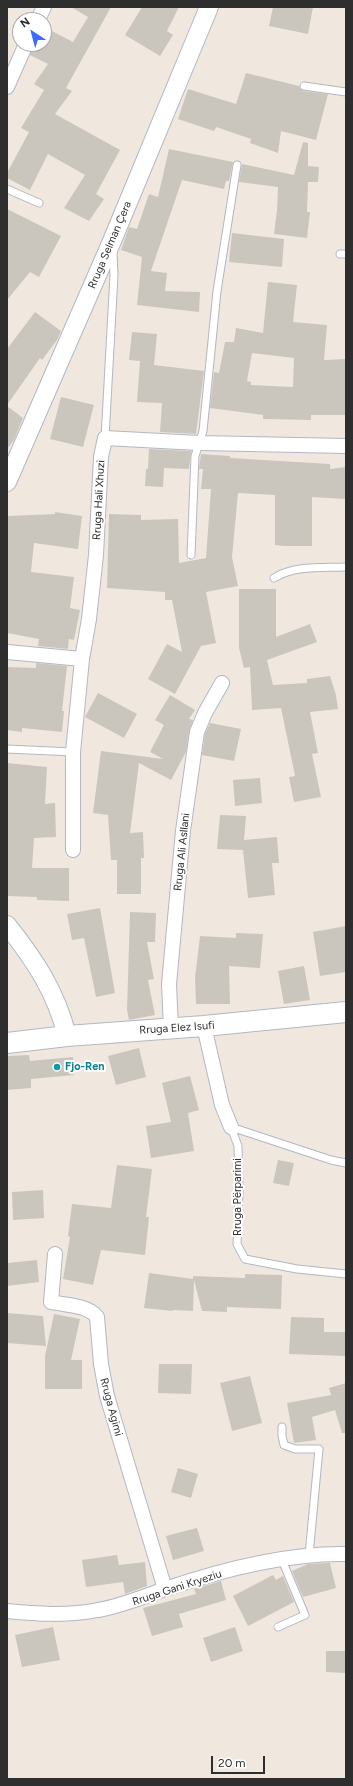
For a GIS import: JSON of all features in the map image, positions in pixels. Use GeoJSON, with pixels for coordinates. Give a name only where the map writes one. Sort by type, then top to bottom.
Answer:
{"type":"FeatureCollection","features":[{"type":"Feature","properties":{"kind":"main road","name":"Rruga Elez Isufi"},"geometry":{"type":"LineString","coordinates":[[7,1043],[67,1036],[204,1026],[346,1012]]}},
{"type":"Feature","properties":{"kind":"street","name":"Rruga Selman Çera"},"geometry":{"type":"LineString","coordinates":[[7,482],[11,461],[112,241],[209,7]]}},
{"type":"Feature","properties":{"kind":"street"},"geometry":{"type":"LineString","coordinates":[[7,88],[23,52]]}},
{"type":"Feature","properties":{"kind":"street"},"geometry":{"type":"LineString","coordinates":[[105,438],[199,443],[346,446]]}},
{"type":"Feature","properties":{"kind":"street","name":"Rruga Hali Xhuzi"},"geometry":{"type":"LineString","coordinates":[[73,850],[73,752],[82,658],[90,611],[96,556],[101,457],[105,438]]}},
{"type":"Feature","properties":{"kind":"street"},"geometry":{"type":"LineString","coordinates":[[7,652],[82,658]]}},
{"type":"Feature","properties":{"kind":"street","name":"Rruga Ali Asllani"},"geometry":{"type":"LineString","coordinates":[[170,1028],[169,984],[182,831],[197,732],[205,712],[222,683]]}},
{"type":"Feature","properties":{"kind":"street"},"geometry":{"type":"LineString","coordinates":[[7,925],[28,952],[52,991],[62,1015],[67,1036]]}},
{"type":"Feature","properties":{"kind":"street","name":"Rruga Përparimi"},"geometry":{"type":"LineString","coordinates":[[204,1026],[222,1105],[232,1127]]}},
{"type":"Feature","properties":{"kind":"street","name":"Rruga Agimi"},"geometry":{"type":"LineString","coordinates":[[55,1254],[51,1302],[87,1309],[94,1312],[97,1317],[101,1364],[107,1396],[165,1589]]}},
{"type":"Feature","properties":{"kind":"street","name":"Rruga Gani Kryeziu"},"geometry":{"type":"LineString","coordinates":[[7,1611],[75,1614],[123,1605],[165,1589],[245,1567],[309,1555],[346,1554]]}},
{"type":"Feature","properties":{"kind":"lane"},"geometry":{"type":"LineString","coordinates":[[304,86],[346,92]]}},
{"type":"Feature","properties":{"kind":"lane"},"geometry":{"type":"LineString","coordinates":[[191,555],[195,456],[203,431],[217,291],[238,165]]}},
{"type":"Feature","properties":{"kind":"lane"},"geometry":{"type":"LineString","coordinates":[[7,189],[39,203]]}},
{"type":"Feature","properties":{"kind":"lane","name":"Rruga Hali Xhuzi"},"geometry":{"type":"LineString","coordinates":[[105,438],[114,275],[112,241]]}},
{"type":"Feature","properties":{"kind":"lane"},"geometry":{"type":"LineString","coordinates":[[274,578],[284,572],[305,568],[346,567]]}},
{"type":"Feature","properties":{"kind":"lane"},"geometry":{"type":"LineString","coordinates":[[7,749],[73,752]]}},
{"type":"Feature","properties":{"kind":"lane"},"geometry":{"type":"LineString","coordinates":[[232,1127],[331,1160],[346,1163]]}},
{"type":"Feature","properties":{"kind":"lane","name":"Rruga Përparimi"},"geometry":{"type":"LineString","coordinates":[[232,1127],[238,1146],[238,1244],[245,1259],[297,1269],[346,1274]]}},
{"type":"Feature","properties":{"kind":"lane"},"geometry":{"type":"LineString","coordinates":[[282,1427],[284,1445],[295,1449],[319,1449],[309,1555]]}},
{"type":"Feature","properties":{"kind":"lane"},"geometry":{"type":"LineString","coordinates":[[278,1627],[305,1615],[282,1560]]}},
{"type":"Feature","properties":{"kind":"building"},"geometry":{"type":"Polygon","coordinates":[[[71,7],[111,7],[66,88],[72,91],[55,114],[120,150],[96,194],[104,199],[89,221],[64,208],[85,175],[48,154],[30,190],[7,178],[7,173],[29,132],[21,128],[44,90],[34,84],[48,64],[30,55],[31,52],[52,52],[52,31],[73,42],[88,17],[71,7]]]}},
{"type":"Feature","properties":{"kind":"building"},"geometry":{"type":"Polygon","coordinates":[[[142,7],[179,7],[167,31],[173,35],[160,56],[125,35],[142,7]]]}},
{"type":"Feature","properties":{"kind":"building"},"geometry":{"type":"Polygon","coordinates":[[[273,7],[313,7],[308,34],[269,26],[273,7]]]}},
{"type":"Feature","properties":{"kind":"building"},"geometry":{"type":"Polygon","coordinates":[[[246,73],[299,86],[303,91],[328,94],[316,140],[281,131],[278,153],[250,143],[251,139],[216,127],[214,131],[178,119],[188,89],[236,104],[246,73]]]}},
{"type":"Feature","properties":{"kind":"building"},"geometry":{"type":"Polygon","coordinates":[[[303,142],[308,143],[308,166],[319,167],[318,182],[308,182],[307,212],[310,212],[307,238],[274,234],[278,187],[239,182],[242,164],[294,175],[303,142]]]}},
{"type":"Feature","properties":{"kind":"building"},"geometry":{"type":"Polygon","coordinates":[[[169,149],[233,162],[229,181],[226,181],[224,189],[182,180],[151,271],[167,273],[165,291],[200,292],[199,312],[137,305],[142,257],[121,250],[129,227],[137,229],[149,194],[158,197],[169,149]]]}},
{"type":"Feature","properties":{"kind":"building"},"geometry":{"type":"Polygon","coordinates":[[[7,209],[61,236],[39,277],[30,272],[7,300],[7,209]]]}},
{"type":"Feature","properties":{"kind":"building"},"geometry":{"type":"Polygon","coordinates":[[[232,233],[284,239],[282,267],[229,262],[232,233]]]}},
{"type":"Feature","properties":{"kind":"building"},"geometry":{"type":"Polygon","coordinates":[[[268,282],[297,285],[293,322],[327,325],[324,360],[346,359],[346,415],[311,415],[311,420],[263,419],[263,415],[210,408],[214,372],[219,373],[225,342],[234,342],[236,328],[263,333],[268,282]],[[252,353],[247,381],[251,382],[251,385],[293,387],[294,358],[252,353]]]}},
{"type":"Feature","properties":{"kind":"building"},"geometry":{"type":"Polygon","coordinates":[[[35,312],[61,331],[57,340],[42,360],[40,358],[7,405],[7,349],[35,312]]]}},
{"type":"Feature","properties":{"kind":"building"},"geometry":{"type":"Polygon","coordinates":[[[132,332],[157,334],[154,365],[204,371],[196,434],[160,432],[162,403],[137,402],[140,361],[129,360],[132,332]]]}},
{"type":"Feature","properties":{"kind":"building"},"geometry":{"type":"Polygon","coordinates":[[[61,397],[94,405],[83,447],[50,439],[61,397]]]}},
{"type":"Feature","properties":{"kind":"building"},"geometry":{"type":"Polygon","coordinates":[[[7,406],[23,418],[14,440],[7,449],[7,406]]]}},
{"type":"Feature","properties":{"kind":"building"},"geometry":{"type":"Polygon","coordinates":[[[149,449],[191,451],[189,469],[164,468],[163,487],[145,486],[149,449]]]}},
{"type":"Feature","properties":{"kind":"building"},"geometry":{"type":"Polygon","coordinates":[[[201,454],[230,456],[230,458],[330,464],[330,469],[346,467],[346,499],[312,497],[312,546],[284,546],[275,545],[275,495],[238,493],[232,557],[238,586],[206,592],[216,643],[201,646],[175,694],[148,679],[167,644],[182,652],[172,600],[165,600],[165,592],[107,588],[109,514],[141,515],[141,520],[178,519],[179,563],[206,558],[211,489],[201,489],[203,469],[199,469],[201,454]]]}},
{"type":"Feature","properties":{"kind":"building"},"geometry":{"type":"Polygon","coordinates":[[[55,512],[82,516],[78,549],[34,543],[31,572],[74,577],[70,608],[80,610],[74,640],[69,639],[68,649],[38,646],[39,639],[7,633],[7,516],[55,514],[55,512]]]}},
{"type":"Feature","properties":{"kind":"building"},"geometry":{"type":"Polygon","coordinates":[[[239,589],[276,589],[276,637],[310,624],[317,642],[267,660],[273,685],[307,683],[307,679],[330,676],[336,695],[338,709],[310,712],[318,753],[312,754],[321,797],[294,802],[289,777],[295,776],[281,708],[252,710],[250,667],[244,668],[239,648],[239,589]]]}},
{"type":"Feature","properties":{"kind":"building"},"geometry":{"type":"Polygon","coordinates":[[[36,663],[67,666],[62,711],[64,711],[62,732],[22,728],[22,732],[7,730],[7,667],[36,668],[36,663]]]}},
{"type":"Feature","properties":{"kind":"building"},"geometry":{"type":"Polygon","coordinates":[[[98,693],[137,714],[124,738],[85,717],[98,693]]]}},
{"type":"Feature","properties":{"kind":"building"},"geometry":{"type":"Polygon","coordinates":[[[170,695],[195,710],[189,719],[193,720],[189,731],[186,752],[171,780],[139,763],[130,833],[143,832],[144,858],[141,858],[141,894],[117,894],[117,860],[111,860],[108,815],[93,813],[101,751],[163,759],[150,752],[164,725],[155,720],[170,695]]]}},
{"type":"Feature","properties":{"kind":"building"},"geometry":{"type":"Polygon","coordinates":[[[210,723],[241,729],[234,761],[202,755],[205,734],[210,723]]]}},
{"type":"Feature","properties":{"kind":"building"},"geometry":{"type":"Polygon","coordinates":[[[7,763],[47,767],[45,804],[55,803],[56,837],[34,838],[32,868],[69,868],[69,901],[37,900],[37,897],[7,896],[7,763]]]}},
{"type":"Feature","properties":{"kind":"building"},"geometry":{"type":"Polygon","coordinates":[[[260,778],[262,803],[235,806],[233,780],[260,778]]]}},
{"type":"Feature","properties":{"kind":"building"},"geometry":{"type":"Polygon","coordinates":[[[220,815],[246,816],[244,840],[277,837],[279,863],[272,863],[275,895],[248,898],[243,850],[217,849],[220,815]]]}},
{"type":"Feature","properties":{"kind":"building"},"geometry":{"type":"Polygon","coordinates":[[[100,908],[115,993],[96,997],[84,938],[72,940],[67,914],[100,908]]]}},
{"type":"Feature","properties":{"kind":"building"},"geometry":{"type":"Polygon","coordinates":[[[130,912],[156,913],[155,942],[147,942],[154,979],[148,980],[155,1015],[129,1020],[127,1010],[130,912]]]}},
{"type":"Feature","properties":{"kind":"building"},"geometry":{"type":"Polygon","coordinates":[[[346,926],[346,972],[320,976],[313,932],[346,926]]]}},
{"type":"Feature","properties":{"kind":"building"},"geometry":{"type":"Polygon","coordinates":[[[236,933],[263,934],[260,968],[229,966],[230,1004],[196,1004],[195,978],[200,936],[236,938],[236,933]]]}},
{"type":"Feature","properties":{"kind":"building"},"geometry":{"type":"Polygon","coordinates":[[[304,966],[310,1000],[284,1004],[278,971],[304,966]]]}},
{"type":"Feature","properties":{"kind":"building"},"geometry":{"type":"Polygon","coordinates":[[[139,1048],[146,1077],[116,1085],[108,1056],[139,1048]]]}},
{"type":"Feature","properties":{"kind":"building"},"geometry":{"type":"Polygon","coordinates":[[[29,1055],[30,1061],[73,1057],[74,1075],[31,1079],[31,1088],[7,1090],[7,1056],[29,1055]]]}},
{"type":"Feature","properties":{"kind":"building"},"geometry":{"type":"Polygon","coordinates":[[[190,1076],[199,1110],[188,1113],[194,1151],[151,1158],[146,1126],[171,1122],[162,1083],[190,1076]]]}},
{"type":"Feature","properties":{"kind":"building"},"geometry":{"type":"Polygon","coordinates":[[[278,1160],[294,1163],[289,1186],[273,1183],[278,1160]]]}},
{"type":"Feature","properties":{"kind":"building"},"geometry":{"type":"Polygon","coordinates":[[[117,1165],[152,1169],[146,1217],[149,1217],[145,1255],[101,1250],[93,1285],[63,1279],[70,1237],[68,1236],[72,1204],[111,1208],[117,1165]]]}},
{"type":"Feature","properties":{"kind":"building"},"geometry":{"type":"Polygon","coordinates":[[[43,1190],[44,1218],[13,1220],[12,1192],[43,1190]]]}},
{"type":"Feature","properties":{"kind":"building"},"geometry":{"type":"Polygon","coordinates":[[[37,1260],[39,1282],[7,1286],[7,1263],[37,1260]]]}},
{"type":"Feature","properties":{"kind":"building"},"geometry":{"type":"Polygon","coordinates":[[[149,1273],[193,1279],[193,1276],[245,1278],[245,1274],[282,1275],[281,1309],[227,1307],[227,1312],[202,1311],[194,1280],[193,1311],[173,1311],[144,1308],[149,1273]]]}},
{"type":"Feature","properties":{"kind":"building"},"geometry":{"type":"Polygon","coordinates":[[[7,1313],[43,1316],[46,1346],[7,1343],[7,1313]]]}},
{"type":"Feature","properties":{"kind":"building"},"geometry":{"type":"Polygon","coordinates":[[[54,1314],[80,1319],[71,1360],[82,1360],[82,1389],[45,1389],[45,1356],[54,1314]]]}},
{"type":"Feature","properties":{"kind":"building"},"geometry":{"type":"Polygon","coordinates":[[[291,1317],[324,1318],[324,1332],[346,1332],[346,1356],[289,1354],[291,1317]]]}},
{"type":"Feature","properties":{"kind":"building"},"geometry":{"type":"Polygon","coordinates":[[[159,1364],[192,1364],[191,1394],[158,1393],[159,1364]]]}},
{"type":"Feature","properties":{"kind":"building"},"geometry":{"type":"Polygon","coordinates":[[[250,1376],[262,1423],[232,1431],[220,1383],[250,1376]]]}},
{"type":"Feature","properties":{"kind":"building"},"geometry":{"type":"Polygon","coordinates":[[[346,1383],[346,1433],[342,1433],[335,1410],[312,1417],[316,1440],[294,1443],[287,1403],[331,1395],[329,1388],[346,1383]]]}},
{"type":"Feature","properties":{"kind":"building"},"geometry":{"type":"Polygon","coordinates":[[[178,1468],[198,1474],[191,1498],[171,1492],[178,1468]]]}},
{"type":"Feature","properties":{"kind":"building"},"geometry":{"type":"Polygon","coordinates":[[[197,1528],[204,1551],[173,1560],[166,1536],[197,1528]]]}},
{"type":"Feature","properties":{"kind":"building"},"geometry":{"type":"Polygon","coordinates":[[[117,1555],[119,1565],[145,1562],[147,1586],[125,1594],[123,1582],[86,1587],[82,1560],[117,1555]]]}},
{"type":"Feature","properties":{"kind":"building"},"geometry":{"type":"Polygon","coordinates":[[[330,1563],[336,1588],[303,1597],[292,1571],[308,1564],[330,1563]]]}},
{"type":"Feature","properties":{"kind":"building"},"geometry":{"type":"Polygon","coordinates":[[[273,1575],[276,1580],[283,1576],[294,1602],[248,1626],[233,1596],[273,1575]]]}},
{"type":"Feature","properties":{"kind":"building"},"geometry":{"type":"Polygon","coordinates":[[[221,1581],[226,1600],[179,1614],[183,1627],[152,1636],[143,1608],[196,1594],[194,1589],[221,1581]]]}},
{"type":"Feature","properties":{"kind":"building"},"geometry":{"type":"Polygon","coordinates":[[[53,1627],[60,1660],[22,1667],[15,1635],[53,1627]]]}},
{"type":"Feature","properties":{"kind":"building"},"geometry":{"type":"Polygon","coordinates":[[[235,1627],[243,1651],[211,1662],[203,1638],[235,1627]]]}},
{"type":"Feature","properties":{"kind":"building"},"geometry":{"type":"Polygon","coordinates":[[[326,1651],[346,1651],[346,1673],[326,1672],[326,1651]]]}},
{"type":"Feature","properties":{"kind":"place","name":"Fjo-Ren"},"geometry":{"type":"Point","coordinates":[57,1067]}}]}
